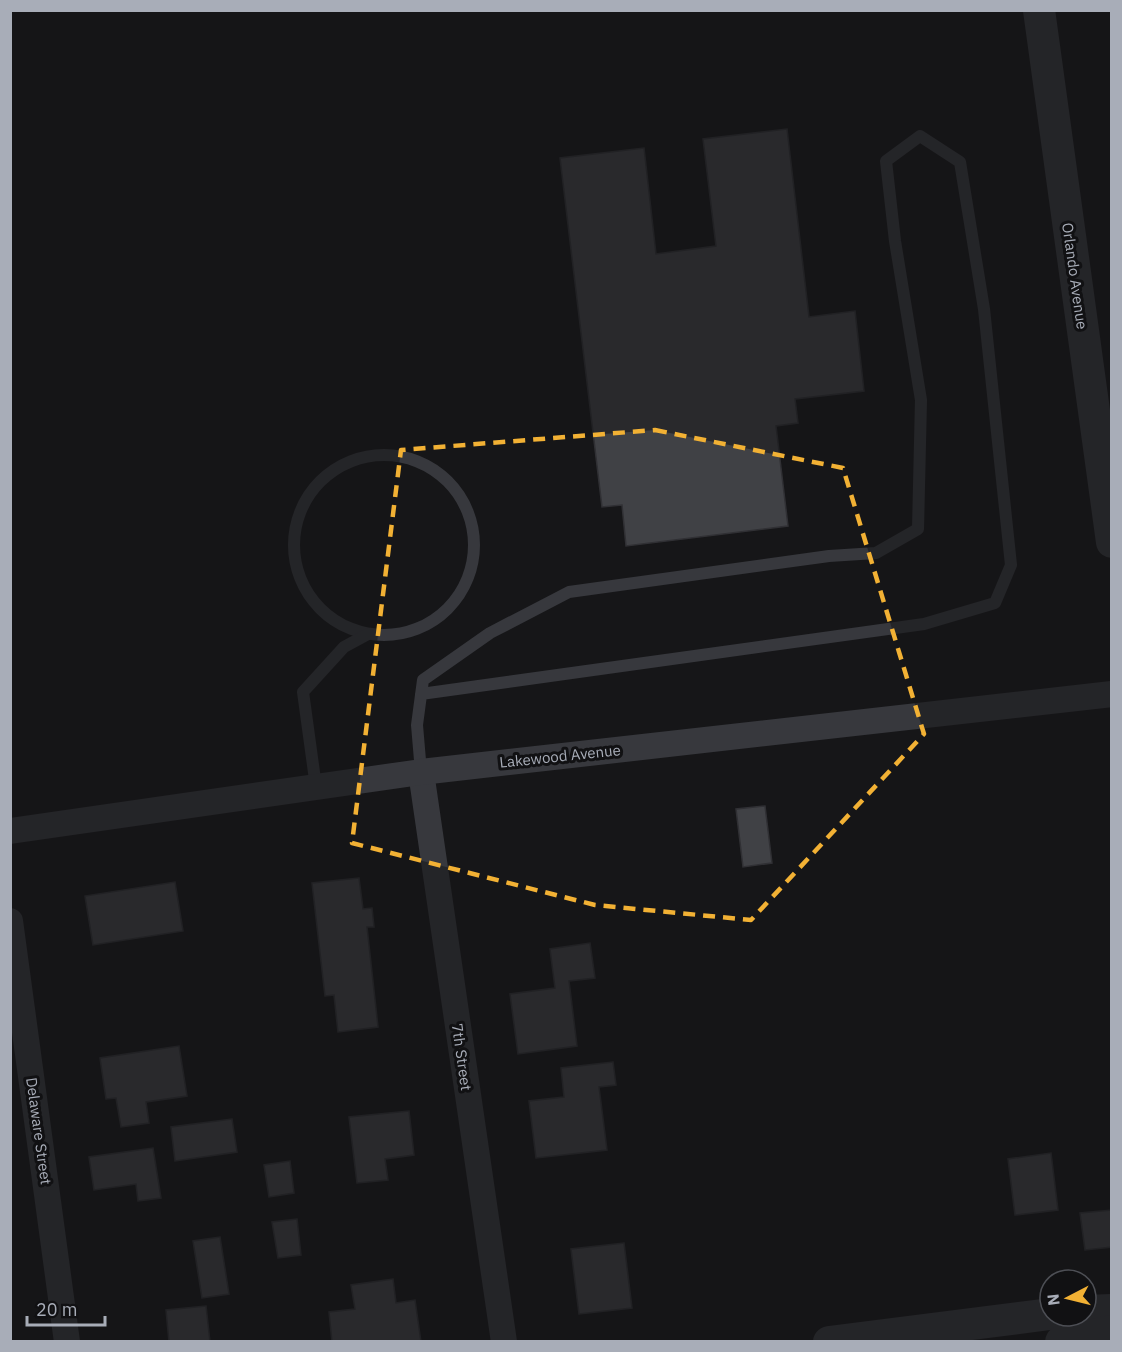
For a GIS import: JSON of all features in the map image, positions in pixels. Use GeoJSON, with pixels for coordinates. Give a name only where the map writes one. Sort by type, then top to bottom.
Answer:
{"type":"FeatureCollection","features":[{"type":"Feature","properties":{"kind":"street","name":"Orlando Avenue"},"geometry":{"type":"LineString","coordinates":[[1039,10],[1112,542]]}},
{"type":"Feature","properties":{"kind":"street","name":"Lakewood Avenue"},"geometry":{"type":"LineString","coordinates":[[10,831],[421,772],[1112,694]]}},
{"type":"Feature","properties":{"kind":"street","name":"7th Street"},"geometry":{"type":"LineString","coordinates":[[421,772],[504,1341]]}},
{"type":"Feature","properties":{"kind":"street","name":"Delaware Street"},"geometry":{"type":"LineString","coordinates":[[10,921],[67,1341]]}},
{"type":"Feature","properties":{"kind":"street"},"geometry":{"type":"LineString","coordinates":[[830,1341],[1038,1315]]}},
{"type":"Feature","properties":{"kind":"street"},"geometry":{"type":"LineString","coordinates":[[1061,1341],[1112,1331]]}},
{"type":"Feature","properties":{"kind":"lane"},"geometry":{"type":"LineString","coordinates":[[421,694],[924,624],[996,603],[1011,565],[984,309],[960,162],[920,136],[886,161],[895,241],[921,400],[918,529],[876,553],[817,557],[569,592],[490,633],[423,680],[421,694],[417,725],[421,772]]}},
{"type":"Feature","properties":{"kind":"lane"},"geometry":{"type":"LineString","coordinates":[[316,787],[303,692],[344,647],[368,634],[396,637],[424,628],[449,610],[466,586],[474,557],[473,526],[461,498],[442,475],[416,460],[386,454],[356,458],[328,472],[321,479],[308,493],[294,521],[291,551],[300,576],[317,602],[339,622],[368,634]]}},
{"type":"Feature","properties":{"kind":"highlighted area"},"geometry":{"type":"Polygon","coordinates":[[[655,430],[843,468],[924,734],[751,920],[595,905],[352,843],[401,450],[655,430]]]}},
{"type":"Feature","properties":{"kind":"building"},"geometry":{"type":"Polygon","coordinates":[[[787,129],[809,317],[855,311],[864,391],[795,399],[798,423],[776,426],[788,526],[626,546],[622,505],[602,507],[560,158],[644,148],[656,254],[716,246],[703,139],[787,129]]]}},
{"type":"Feature","properties":{"kind":"building"},"geometry":{"type":"Polygon","coordinates":[[[765,806],[772,863],[743,867],[736,809],[765,806]]]}},
{"type":"Feature","properties":{"kind":"building"},"geometry":{"type":"Polygon","coordinates":[[[359,878],[363,909],[372,908],[374,927],[367,927],[378,1027],[338,1032],[334,995],[325,996],[312,883],[359,878]]]}},
{"type":"Feature","properties":{"kind":"building"},"geometry":{"type":"Polygon","coordinates":[[[175,882],[183,931],[93,945],[85,896],[175,882]]]}},
{"type":"Feature","properties":{"kind":"building"},"geometry":{"type":"Polygon","coordinates":[[[590,943],[595,978],[569,981],[577,1046],[518,1054],[510,994],[555,988],[550,949],[590,943]]]}},
{"type":"Feature","properties":{"kind":"building"},"geometry":{"type":"Polygon","coordinates":[[[179,1046],[187,1096],[146,1102],[149,1123],[121,1127],[116,1098],[106,1099],[100,1058],[179,1046]]]}},
{"type":"Feature","properties":{"kind":"building"},"geometry":{"type":"Polygon","coordinates":[[[613,1062],[616,1085],[599,1087],[607,1150],[536,1158],[529,1101],[564,1097],[561,1068],[613,1062]]]}},
{"type":"Feature","properties":{"kind":"building"},"geometry":{"type":"Polygon","coordinates":[[[409,1111],[414,1155],[385,1159],[388,1180],[357,1183],[349,1117],[409,1111]]]}},
{"type":"Feature","properties":{"kind":"building"},"geometry":{"type":"Polygon","coordinates":[[[232,1119],[237,1152],[175,1161],[171,1127],[232,1119]]]}},
{"type":"Feature","properties":{"kind":"building"},"geometry":{"type":"Polygon","coordinates":[[[153,1148],[161,1198],[138,1201],[136,1184],[94,1190],[89,1157],[153,1148]]]}},
{"type":"Feature","properties":{"kind":"building"},"geometry":{"type":"Polygon","coordinates":[[[1051,1153],[1058,1210],[1015,1215],[1008,1159],[1051,1153]]]}},
{"type":"Feature","properties":{"kind":"building"},"geometry":{"type":"Polygon","coordinates":[[[290,1161],[294,1193],[269,1197],[264,1165],[290,1161]]]}},
{"type":"Feature","properties":{"kind":"building"},"geometry":{"type":"Polygon","coordinates":[[[1112,1210],[1112,1247],[1085,1250],[1080,1213],[1112,1210]]]}},
{"type":"Feature","properties":{"kind":"building"},"geometry":{"type":"Polygon","coordinates":[[[297,1219],[301,1255],[278,1258],[272,1222],[297,1219]]]}},
{"type":"Feature","properties":{"kind":"building"},"geometry":{"type":"Polygon","coordinates":[[[220,1237],[229,1294],[202,1298],[193,1241],[220,1237]]]}},
{"type":"Feature","properties":{"kind":"building"},"geometry":{"type":"Polygon","coordinates":[[[624,1243],[632,1308],[579,1314],[571,1249],[624,1243]]]}},
{"type":"Feature","properties":{"kind":"building"},"geometry":{"type":"Polygon","coordinates":[[[393,1279],[396,1303],[415,1300],[421,1342],[332,1342],[329,1312],[355,1309],[351,1285],[393,1279]]]}},
{"type":"Feature","properties":{"kind":"building"},"geometry":{"type":"Polygon","coordinates":[[[206,1306],[210,1342],[169,1342],[166,1310],[206,1306]]]}}]}
